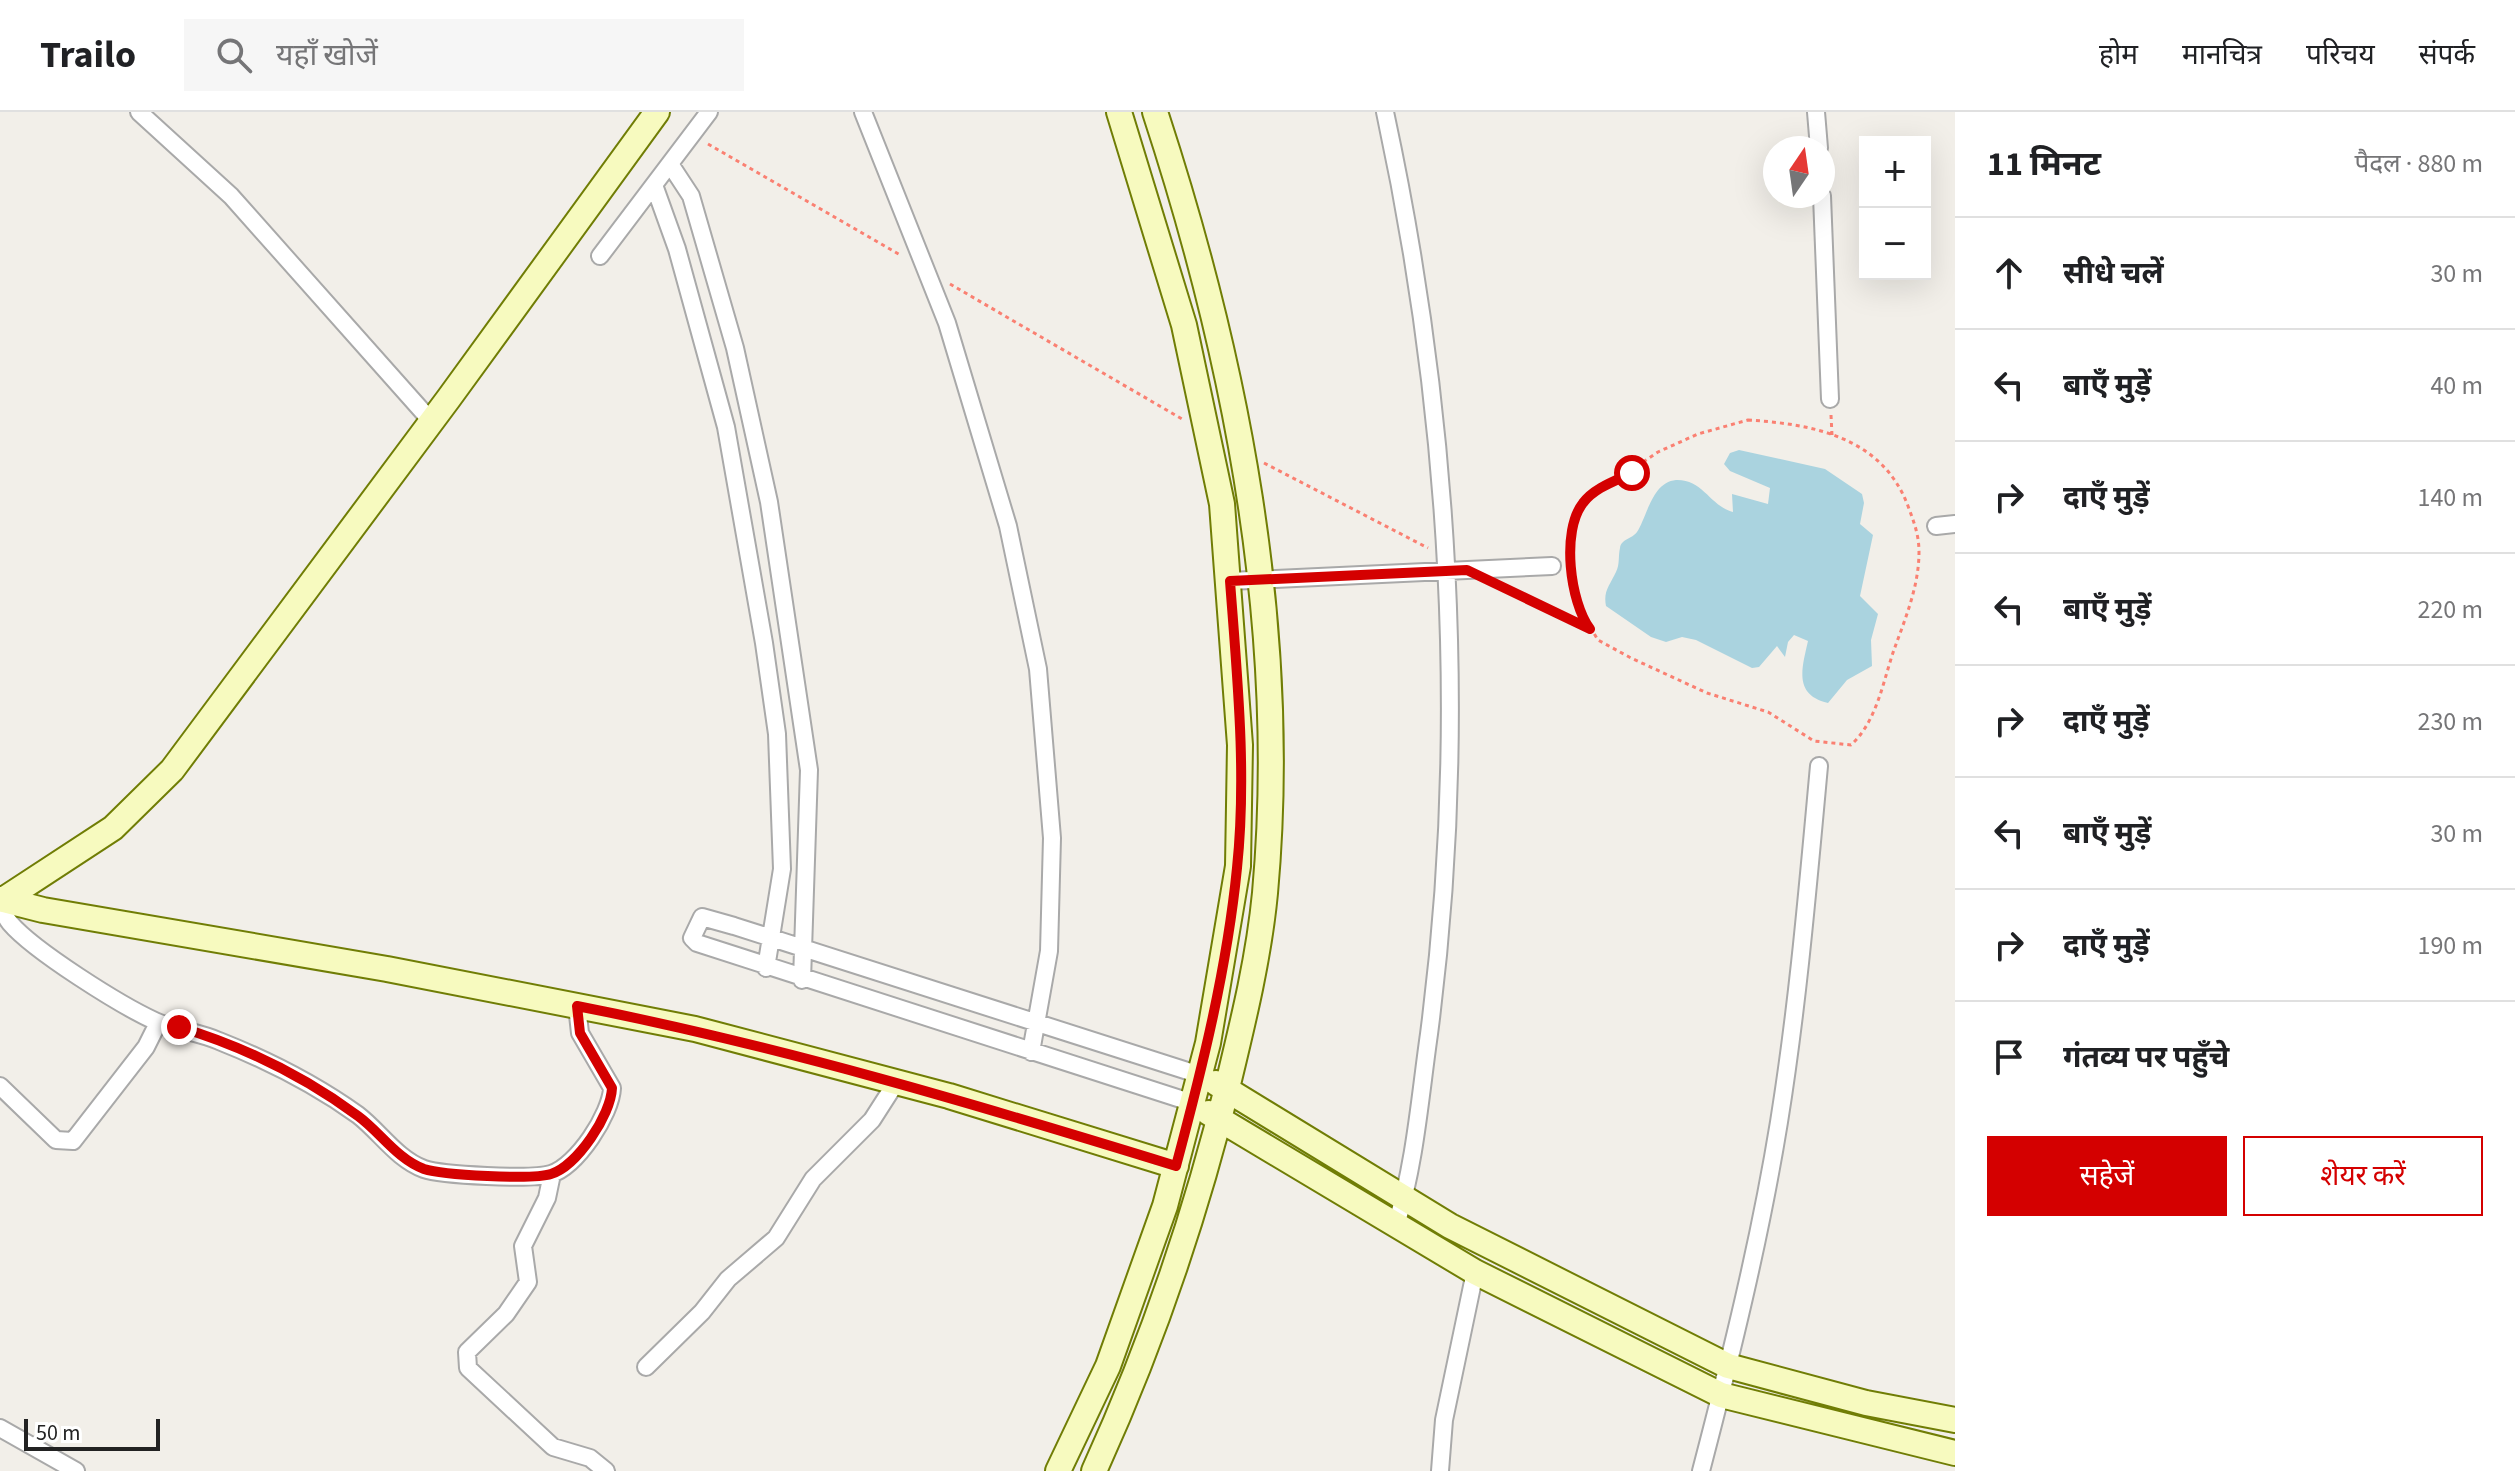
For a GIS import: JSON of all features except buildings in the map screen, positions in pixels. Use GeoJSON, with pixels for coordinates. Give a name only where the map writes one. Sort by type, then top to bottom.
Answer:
{"type":"FeatureCollection","features":[{"type":"Feature","properties":{"kind":"street"},"geometry":{"type":"LineString","coordinates":[[139,112],[231,196],[432,422]]}},
{"type":"Feature","properties":{"kind":"street"},"geometry":{"type":"LineString","coordinates":[[2,900],[113,828],[172,770],[432,422],[656,112]]}},
{"type":"Feature","properties":{"kind":"street"},"geometry":{"type":"LineString","coordinates":[[600,256],[709,112]]}},
{"type":"Feature","properties":{"kind":"street"},"geometry":{"type":"LineString","coordinates":[[863,112],[947,323],[1008,526],[1038,669],[1052,838],[1049,951],[1031,1052]]}},
{"type":"Feature","properties":{"kind":"street"},"geometry":{"type":"LineString","coordinates":[[1094,1471],[1158,1320],[1220,1120],[1252,983],[1269,828],[1266,643],[1241,451],[1218,324],[1155,112]]}},
{"type":"Feature","properties":{"kind":"street"},"geometry":{"type":"LineString","coordinates":[[1385,112],[1423,317],[1441,472],[1446,564],[1446,835],[1442,907],[1434,991],[1404,1198],[1396,1225]]}},
{"type":"Feature","properties":{"kind":"street"},"geometry":{"type":"LineString","coordinates":[[1816,112],[1818,136]]}},
{"type":"Feature","properties":{"kind":"street"},"geometry":{"type":"LineString","coordinates":[[1058,1471],[1108,1366],[1176,1166],[1200,1075],[1238,866],[1240,745],[1222,504],[1184,325],[1122,113]]}},
{"type":"Feature","properties":{"kind":"street"},"geometry":{"type":"LineString","coordinates":[[670,164],[691,196],[735,348],[769,502],[809,770],[802,980]]}},
{"type":"Feature","properties":{"kind":"street"},"geometry":{"type":"LineString","coordinates":[[654,185],[677,249],[726,427],[764,643],[777,734],[782,869],[766,968]]}},
{"type":"Feature","properties":{"kind":"street"},"geometry":{"type":"LineString","coordinates":[[1822,208],[1830,399]]}},
{"type":"Feature","properties":{"kind":"street"},"geometry":{"type":"LineString","coordinates":[[1936,526],[1955,524]]}},
{"type":"Feature","properties":{"kind":"street"},"geometry":{"type":"LineString","coordinates":[[1230,581],[1446,564],[1467,570],[1552,566]]}},
{"type":"Feature","properties":{"kind":"street"},"geometry":{"type":"LineString","coordinates":[[1701,1471],[1728,1366],[1779,1123],[1804,934],[1819,766]]}},
{"type":"Feature","properties":{"kind":"street"},"geometry":{"type":"LineString","coordinates":[[2,900],[43,910],[387,969],[695,1029],[897,1081],[1176,1166]]}},
{"type":"Feature","properties":{"kind":"street"},"geometry":{"type":"LineString","coordinates":[[2,900],[9,922],[28,939],[158,1023],[205,1035],[304,1082],[358,1115],[396,1151],[426,1170],[509,1176],[552,1174]]}},
{"type":"Feature","properties":{"kind":"street"},"geometry":{"type":"LineString","coordinates":[[1955,1420],[1866,1403],[1728,1366],[1450,1226],[1200,1075],[702,917],[692,938],[697,943],[802,980],[1193,1103],[1475,1272],[1721,1395],[1955,1453]]}},
{"type":"Feature","properties":{"kind":"street"},"geometry":{"type":"LineString","coordinates":[[577,1006],[580,1033],[609,1080],[611,1100],[587,1142],[552,1174],[547,1198],[523,1246],[528,1282],[506,1314],[478,1338],[467,1352],[466,1360],[468,1368],[481,1382],[553,1447],[590,1458],[606,1471]]}},
{"type":"Feature","properties":{"kind":"street"},"geometry":{"type":"LineString","coordinates":[[0,1086],[56,1140],[73,1141],[146,1047],[158,1023]]}},
{"type":"Feature","properties":{"kind":"street"},"geometry":{"type":"LineString","coordinates":[[646,1367],[702,1312],[728,1279],[776,1238],[813,1179],[872,1120],[897,1081]]}},
{"type":"Feature","properties":{"kind":"street"},"geometry":{"type":"LineString","coordinates":[[1440,1471],[1444,1420],[1475,1272]]}},
{"type":"Feature","properties":{"kind":"street"},"geometry":{"type":"LineString","coordinates":[[0,1428],[76,1471]]}},
{"type":"Feature","properties":{"kind":"path"},"geometry":{"type":"LineString","coordinates":[[1467,570],[1590,629],[1598,640],[1707,693],[1768,712],[1814,741],[1851,745],[1869,722],[1907,616],[1919,556],[1919,533],[1904,496],[1885,463],[1857,444],[1797,423],[1748,420],[1698,434],[1658,452],[1583,503],[1572,527],[1570,548],[1575,602],[1590,629]]}},
{"type":"Feature","properties":{"kind":"path"},"geometry":{"type":"LineString","coordinates":[[1241,451],[1446,564]]}},
{"type":"Feature","properties":{"kind":"water"},"geometry":{"type":"Polygon","coordinates":[[[1739,450],[1825,469],[1862,494],[1864,503],[1860,524],[1873,535],[1860,596],[1878,614],[1871,640],[1872,666],[1847,680],[1828,703],[1809,694],[1805,687],[1802,670],[1808,641],[1794,635],[1788,642],[1785,657],[1777,646],[1759,667],[1752,668],[1696,640],[1682,637],[1666,642],[1651,637],[1606,606],[1606,592],[1617,569],[1621,545],[1637,532],[1651,501],[1668,482],[1676,480],[1693,484],[1733,512],[1732,494],[1768,504],[1770,488],[1730,471],[1724,464],[1730,453],[1739,450]]]}},
{"type":"Feature","properties":{"kind":"route"},"geometry":{"type":"LineString","coordinates":[[179,1027],[244,1051],[317,1089],[358,1115],[396,1151],[426,1170],[509,1176],[552,1174],[587,1142],[607,1111],[612,1088],[580,1033],[577,1006],[695,1029],[821,1060],[1176,1166],[1208,1043],[1238,866],[1240,745],[1230,581],[1467,570],[1590,629],[1575,602],[1570,548],[1572,527],[1583,503],[1598,490],[1632,473]]}}]}
